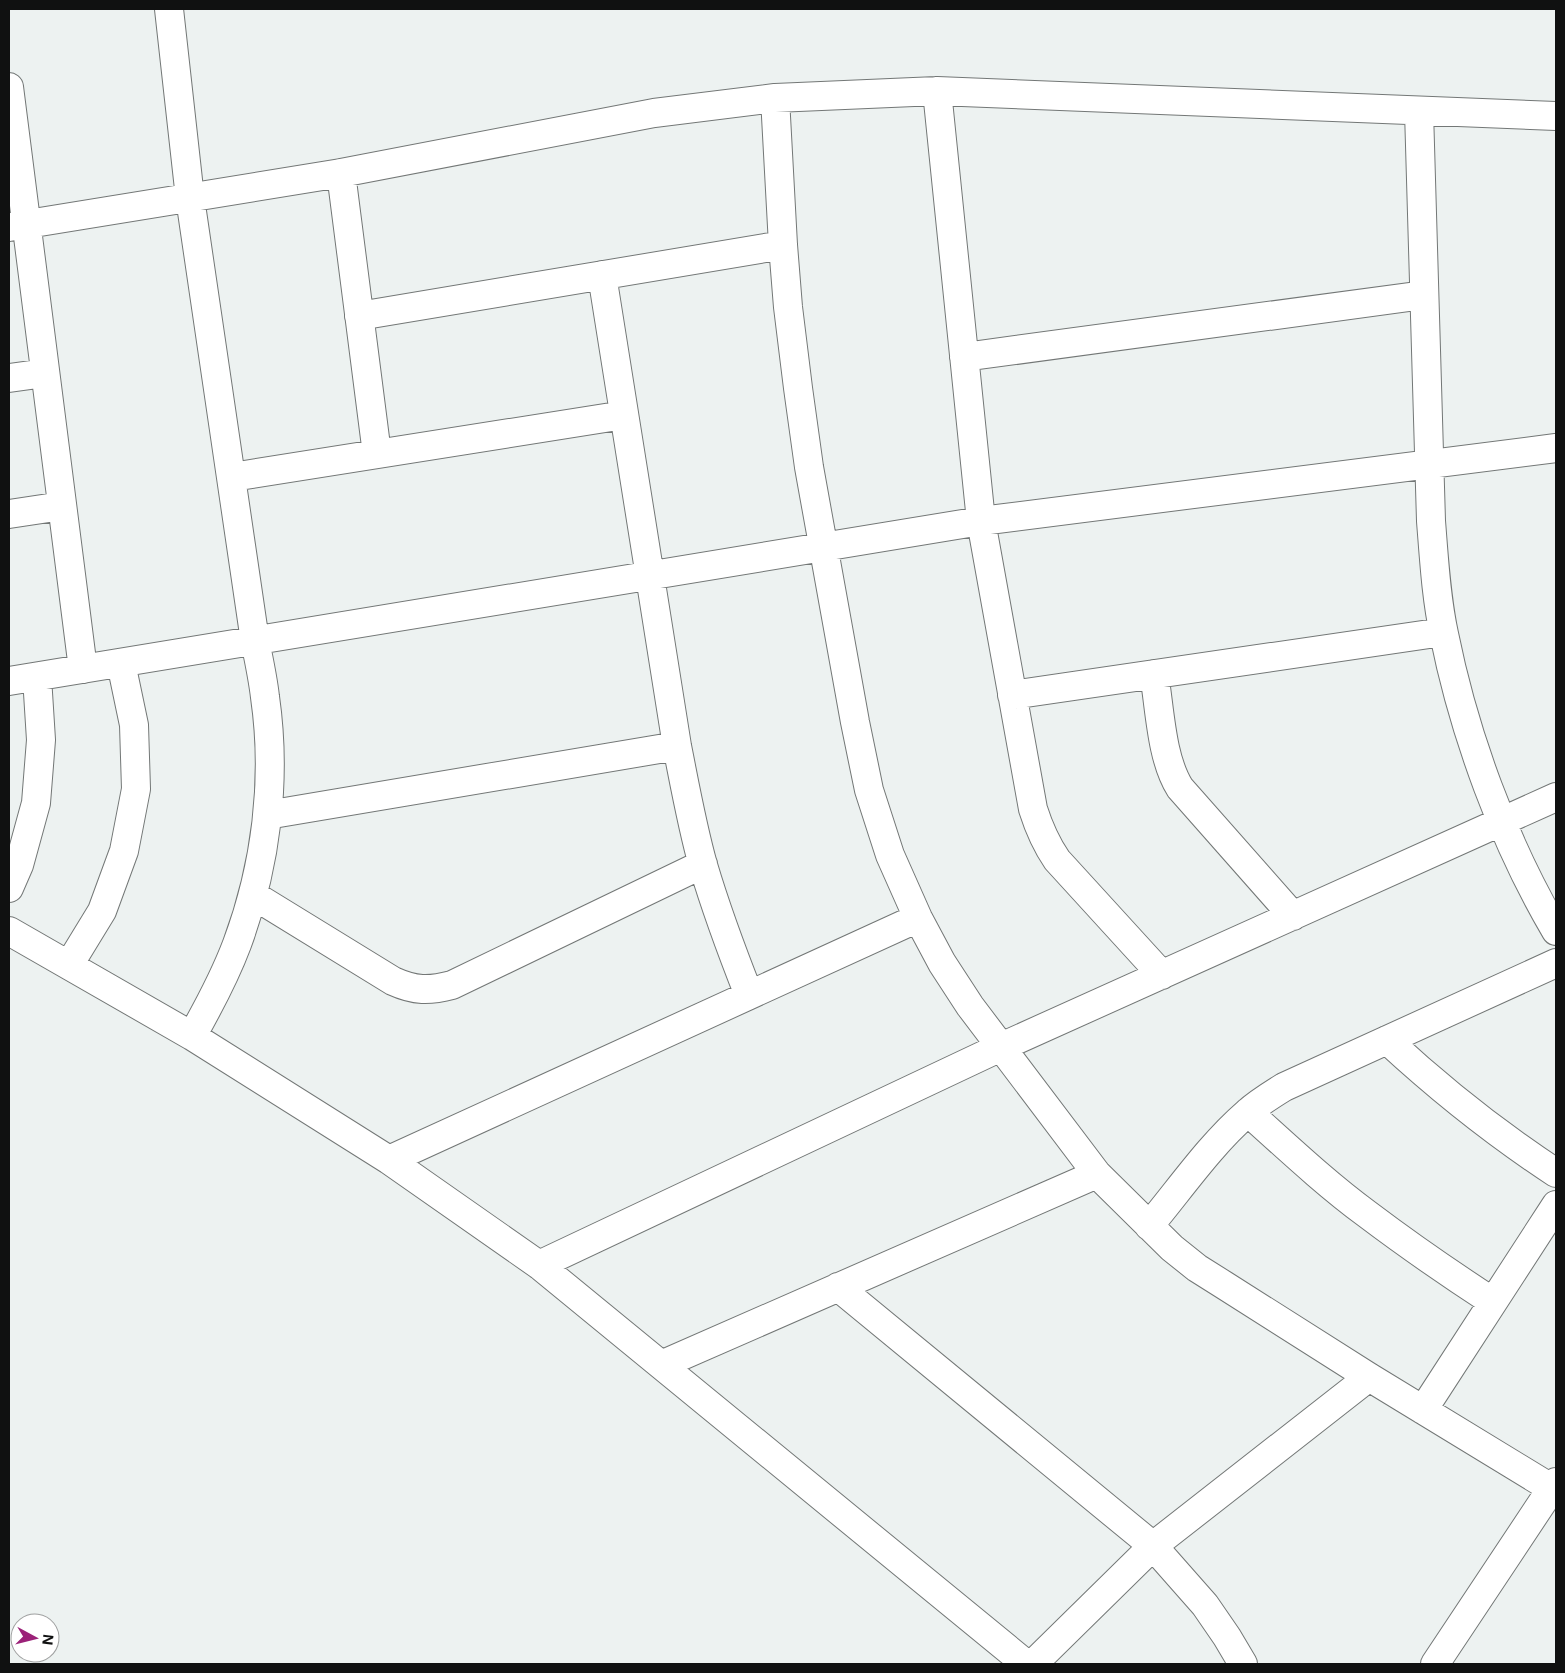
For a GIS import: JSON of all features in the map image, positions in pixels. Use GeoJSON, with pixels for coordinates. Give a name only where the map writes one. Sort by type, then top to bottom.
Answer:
{"type":"FeatureCollection","features":[{"type":"Feature","properties":{"kind":"street"},"geometry":{"type":"LineString","coordinates":[[169,9],[190,198],[255,641],[266,699],[270,757],[267,815],[262,856],[252,895],[237,944],[220,983],[192,1036]]}},
{"type":"Feature","properties":{"kind":"street"},"geometry":{"type":"LineString","coordinates":[[9,87],[17,226],[45,373],[83,669]]}},
{"type":"Feature","properties":{"kind":"street"},"geometry":{"type":"LineString","coordinates":[[17,226],[341,173],[654,113],[775,98],[937,91],[1556,116]]}},
{"type":"Feature","properties":{"kind":"street"},"geometry":{"type":"LineString","coordinates":[[937,91],[981,522],[1033,809],[1038,828],[1046,845],[1057,860],[1162,975]]}},
{"type":"Feature","properties":{"kind":"street"},"geometry":{"type":"LineString","coordinates":[[775,98],[788,308],[809,468],[869,790],[890,855],[918,918],[942,963],[965,999],[1098,1174],[1172,1248],[1197,1268],[1369,1377],[1555,1487],[1435,1664]]}},
{"type":"Feature","properties":{"kind":"street"},"geometry":{"type":"LineString","coordinates":[[1419,111],[1429,465],[1432,530],[1443,632],[1458,697],[1478,760],[1523,868],[1556,931]]}},
{"type":"Feature","properties":{"kind":"street"},"geometry":{"type":"LineString","coordinates":[[341,173],[377,454]]}},
{"type":"Feature","properties":{"kind":"street"},"geometry":{"type":"LineString","coordinates":[[359,316],[783,245]]}},
{"type":"Feature","properties":{"kind":"street"},"geometry":{"type":"LineString","coordinates":[[602,275],[688,805],[703,864],[724,930],[748,995]]}},
{"type":"Feature","properties":{"kind":"street"},"geometry":{"type":"LineString","coordinates":[[964,356],[1424,295]]}},
{"type":"Feature","properties":{"kind":"street"},"geometry":{"type":"LineString","coordinates":[[9,378],[45,373]]}},
{"type":"Feature","properties":{"kind":"street"},"geometry":{"type":"LineString","coordinates":[[232,477],[624,415]]}},
{"type":"Feature","properties":{"kind":"street"},"geometry":{"type":"LineString","coordinates":[[9,681],[981,522],[1556,448]]}},
{"type":"Feature","properties":{"kind":"street"},"geometry":{"type":"LineString","coordinates":[[9,514],[62,506]]}},
{"type":"Feature","properties":{"kind":"street"},"geometry":{"type":"LineString","coordinates":[[1012,695],[1443,632]]}},
{"type":"Feature","properties":{"kind":"street"},"geometry":{"type":"LineString","coordinates":[[69,965],[102,911],[124,851],[136,788],[134,725],[122,663]]}},
{"type":"Feature","properties":{"kind":"street"},"geometry":{"type":"LineString","coordinates":[[1154,674],[1167,756],[1174,778],[1180,788],[1293,916]]}},
{"type":"Feature","properties":{"kind":"street"},"geometry":{"type":"LineString","coordinates":[[9,888],[19,865],[36,803],[41,740],[37,677]]}},
{"type":"Feature","properties":{"kind":"street"},"geometry":{"type":"LineString","coordinates":[[267,815],[677,746]]}},
{"type":"Feature","properties":{"kind":"street"},"geometry":{"type":"LineString","coordinates":[[538,1265],[1001,1047],[1556,797]]}},
{"type":"Feature","properties":{"kind":"street"},"geometry":{"type":"LineString","coordinates":[[252,895],[393,981],[407,987],[422,990],[437,989],[452,985],[703,864]]}},
{"type":"Feature","properties":{"kind":"street"},"geometry":{"type":"LineString","coordinates":[[389,1160],[918,918]]}},
{"type":"Feature","properties":{"kind":"street"},"geometry":{"type":"LineString","coordinates":[[9,931],[192,1036],[389,1160],[538,1265],[1026,1664]]}},
{"type":"Feature","properties":{"kind":"street"},"geometry":{"type":"LineString","coordinates":[[1149,1226],[1220,1140],[1248,1112],[1284,1087],[1556,963]]}},
{"type":"Feature","properties":{"kind":"street"},"geometry":{"type":"LineString","coordinates":[[1387,1040],[1429,1079],[1474,1116],[1556,1173]]}},
{"type":"Feature","properties":{"kind":"street"},"geometry":{"type":"LineString","coordinates":[[1248,1112],[1366,1214],[1428,1259],[1493,1302]]}},
{"type":"Feature","properties":{"kind":"street"},"geometry":{"type":"LineString","coordinates":[[661,1365],[1098,1174]]}},
{"type":"Feature","properties":{"kind":"street"},"geometry":{"type":"LineString","coordinates":[[1423,1410],[1556,1204]]}},
{"type":"Feature","properties":{"kind":"street"},"geometry":{"type":"LineString","coordinates":[[838,1287],[1153,1546],[1205,1604],[1228,1637],[1243,1664]]}},
{"type":"Feature","properties":{"kind":"street"},"geometry":{"type":"LineString","coordinates":[[1033,1664],[1153,1546],[1369,1377]]}}]}
